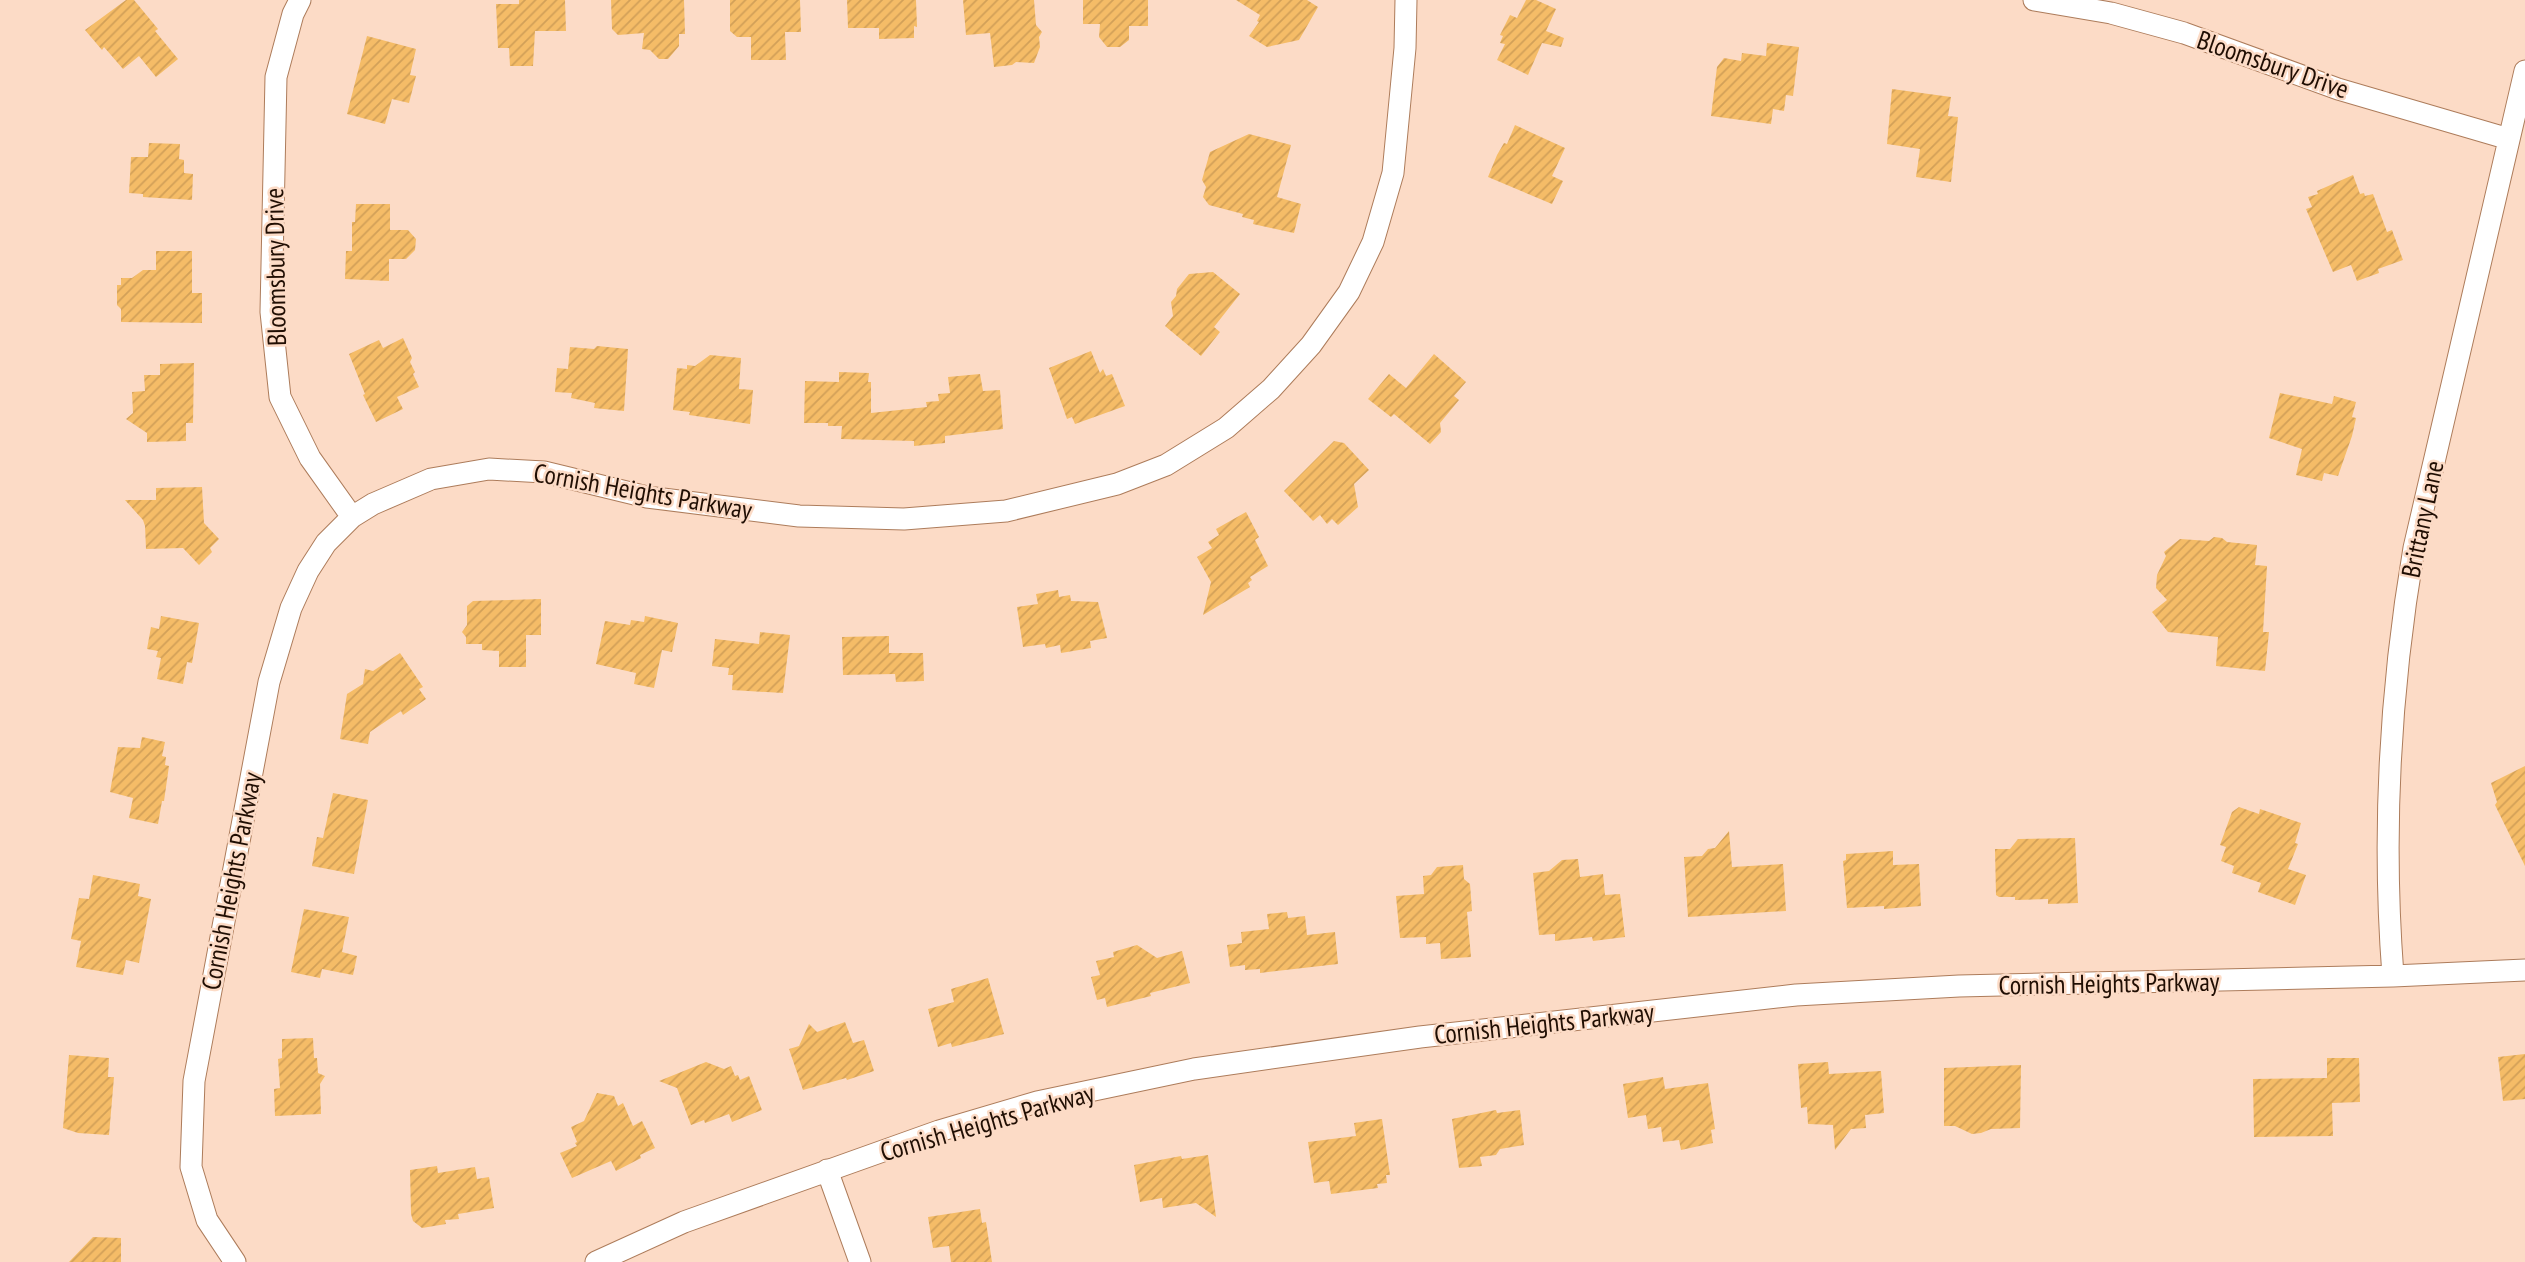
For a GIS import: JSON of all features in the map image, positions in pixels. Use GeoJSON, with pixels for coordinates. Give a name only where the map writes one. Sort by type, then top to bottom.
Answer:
{"type":"FeatureCollection","features":[{"type":"Feature","properties":{"kind":"street","name":"Bloomsbury Drive"},"geometry":{"type":"LineString","coordinates":[[300,0],[293,14],[276,76],[271,312],[280,397],[310,458],[352,517]]}},
{"type":"Feature","properties":{"kind":"street","name":"Cornish Heights Parkway"},"geometry":{"type":"LineString","coordinates":[[235,1262],[206,1220],[191,1167],[194,1081],[269,682],[291,608],[308,571],[326,543],[352,517],[373,504],[431,479],[489,469],[544,472],[647,497],[799,516],[904,519],[1006,511],[1117,484],[1166,465],[1226,428],[1271,389],[1311,345],[1349,292],[1373,242],[1393,173],[1405,48],[1406,0]]}},
{"type":"Feature","properties":{"kind":"street","name":"Bloomsbury Drive"},"geometry":{"type":"LineString","coordinates":[[2034,0],[2111,13],[2184,33],[2338,89],[2509,139]]}},
{"type":"Feature","properties":{"kind":"street","name":"Brittany Lane"},"geometry":{"type":"LineString","coordinates":[[2393,976],[2389,921],[2389,761],[2401,621],[2414,548],[2525,71]]}},
{"type":"Feature","properties":{"kind":"street","name":"Cornish Heights Parkway"},"geometry":{"type":"LineString","coordinates":[[596,1262],[684,1222],[939,1131],[1037,1102],[1194,1069],[1420,1037],[1810,995],[1959,986],[2393,976],[2525,970]]}},
{"type":"Feature","properties":{"kind":"street"},"geometry":{"type":"LineString","coordinates":[[827,1170],[860,1262]]}},
{"type":"Feature","properties":{"kind":"building"},"geometry":{"type":"Polygon","coordinates":[[[126,0],[134,0],[178,59],[156,77],[139,56],[123,69],[85,30],[126,0]]]}},
{"type":"Feature","properties":{"kind":"building"},"geometry":{"type":"Polygon","coordinates":[[[519,0],[565,0],[566,31],[535,31],[533,66],[510,66],[509,48],[498,48],[496,4],[519,4],[519,0]]]}},
{"type":"Feature","properties":{"kind":"building"},"geometry":{"type":"Polygon","coordinates":[[[611,0],[684,0],[685,34],[679,34],[679,46],[668,59],[659,59],[650,50],[642,49],[644,33],[618,35],[612,29],[611,0]]]}},
{"type":"Feature","properties":{"kind":"building"},"geometry":{"type":"Polygon","coordinates":[[[730,0],[800,0],[801,32],[785,32],[786,60],[751,60],[751,37],[737,37],[730,31],[730,0]]]}},
{"type":"Feature","properties":{"kind":"building"},"geometry":{"type":"Polygon","coordinates":[[[847,0],[916,0],[917,27],[914,26],[914,38],[879,39],[879,28],[848,28],[847,0]]]}},
{"type":"Feature","properties":{"kind":"building"},"geometry":{"type":"Polygon","coordinates":[[[963,0],[1034,0],[1036,25],[1042,32],[1034,63],[1016,62],[994,67],[990,33],[966,35],[963,0]]]}},
{"type":"Feature","properties":{"kind":"building"},"geometry":{"type":"Polygon","coordinates":[[[1083,0],[1148,0],[1148,26],[1129,26],[1129,40],[1120,47],[1107,47],[1099,37],[1100,24],[1083,24],[1083,0]]]}},
{"type":"Feature","properties":{"kind":"building"},"geometry":{"type":"Polygon","coordinates":[[[1236,0],[1307,0],[1318,7],[1299,40],[1267,47],[1249,36],[1259,22],[1257,21],[1260,15],[1236,0]]]}},
{"type":"Feature","properties":{"kind":"building"},"geometry":{"type":"Polygon","coordinates":[[[1526,0],[1536,0],[1556,9],[1546,31],[1564,38],[1561,47],[1542,43],[1528,75],[1497,60],[1505,44],[1500,43],[1503,36],[1500,35],[1510,15],[1517,18],[1526,0]]]}},
{"type":"Feature","properties":{"kind":"building"},"geometry":{"type":"Polygon","coordinates":[[[367,36],[416,49],[410,75],[416,76],[409,103],[392,99],[385,124],[347,114],[367,36]]]}},
{"type":"Feature","properties":{"kind":"building"},"geometry":{"type":"Polygon","coordinates":[[[1767,43],[1799,47],[1793,96],[1786,95],[1784,111],[1773,109],[1771,124],[1711,116],[1717,67],[1724,58],[1741,61],[1742,53],[1766,56],[1767,43]]]}},
{"type":"Feature","properties":{"kind":"building"},"geometry":{"type":"Polygon","coordinates":[[[1892,89],[1951,97],[1948,116],[1958,117],[1951,182],[1916,177],[1920,149],[1887,144],[1892,89]]]}},
{"type":"Feature","properties":{"kind":"building"},"geometry":{"type":"Polygon","coordinates":[[[1515,125],[1565,148],[1552,176],[1563,181],[1552,204],[1488,177],[1497,155],[1504,143],[1507,144],[1515,125]]]}},
{"type":"Feature","properties":{"kind":"building"},"geometry":{"type":"Polygon","coordinates":[[[1249,134],[1291,145],[1277,197],[1301,204],[1294,233],[1253,224],[1254,220],[1242,217],[1243,214],[1209,205],[1203,197],[1206,187],[1202,180],[1210,152],[1249,134]]]}},
{"type":"Feature","properties":{"kind":"building"},"geometry":{"type":"Polygon","coordinates":[[[149,143],[180,144],[179,159],[184,160],[184,173],[193,174],[192,200],[143,197],[143,194],[129,193],[131,157],[148,157],[149,143]]]}},
{"type":"Feature","properties":{"kind":"building"},"geometry":{"type":"Polygon","coordinates":[[[2353,175],[2360,194],[2373,194],[2387,232],[2392,230],[2403,260],[2378,269],[2379,273],[2357,281],[2351,265],[2333,272],[2306,209],[2312,207],[2308,197],[2353,175]]]}},
{"type":"Feature","properties":{"kind":"building"},"geometry":{"type":"Polygon","coordinates":[[[356,204],[390,204],[390,230],[408,230],[416,239],[415,250],[406,259],[389,259],[389,281],[345,279],[346,251],[352,251],[352,222],[355,222],[356,204]]]}},
{"type":"Feature","properties":{"kind":"building"},"geometry":{"type":"Polygon","coordinates":[[[156,251],[192,251],[192,293],[202,293],[202,323],[121,322],[121,309],[117,305],[117,285],[121,285],[121,278],[132,278],[143,270],[156,270],[156,251]]]}},
{"type":"Feature","properties":{"kind":"building"},"geometry":{"type":"Polygon","coordinates":[[[1213,272],[1240,294],[1214,327],[1220,332],[1201,356],[1165,326],[1173,316],[1171,302],[1177,289],[1189,274],[1213,272]]]}},
{"type":"Feature","properties":{"kind":"building"},"geometry":{"type":"Polygon","coordinates":[[[403,338],[412,358],[410,362],[419,387],[397,397],[403,409],[376,422],[363,395],[365,394],[349,354],[379,340],[383,348],[403,338]]]}},
{"type":"Feature","properties":{"kind":"building"},"geometry":{"type":"Polygon","coordinates":[[[597,346],[628,349],[624,411],[594,408],[595,403],[571,398],[572,393],[555,392],[557,368],[568,369],[570,347],[594,349],[597,346]]]}},
{"type":"Feature","properties":{"kind":"building"},"geometry":{"type":"Polygon","coordinates":[[[1091,351],[1100,373],[1103,369],[1106,376],[1112,374],[1125,406],[1075,424],[1072,417],[1067,419],[1049,368],[1091,351]]]}},
{"type":"Feature","properties":{"kind":"building"},"geometry":{"type":"Polygon","coordinates":[[[1434,354],[1466,382],[1454,396],[1459,400],[1440,423],[1441,432],[1430,444],[1394,414],[1391,417],[1368,399],[1389,374],[1406,388],[1434,354]]]}},
{"type":"Feature","properties":{"kind":"building"},"geometry":{"type":"Polygon","coordinates":[[[710,355],[741,358],[739,389],[753,390],[750,424],[673,410],[677,368],[695,366],[710,355]]]}},
{"type":"Feature","properties":{"kind":"building"},"geometry":{"type":"Polygon","coordinates":[[[194,363],[193,423],[186,423],[186,441],[147,442],[147,433],[126,419],[133,413],[132,392],[145,391],[144,375],[160,375],[160,364],[194,363]]]}},
{"type":"Feature","properties":{"kind":"building"},"geometry":{"type":"Polygon","coordinates":[[[839,372],[869,373],[871,413],[927,407],[926,402],[939,401],[938,394],[950,393],[948,377],[980,374],[983,391],[1000,390],[1003,429],[945,436],[945,443],[914,446],[914,441],[841,439],[842,426],[804,423],[805,381],[839,382],[839,372]]]}},
{"type":"Feature","properties":{"kind":"building"},"geometry":{"type":"Polygon","coordinates":[[[2280,393],[2332,404],[2334,396],[2356,402],[2352,417],[2356,418],[2352,436],[2338,476],[2324,473],[2322,481],[2296,475],[2302,449],[2269,438],[2280,393]]]}},
{"type":"Feature","properties":{"kind":"building"},"geometry":{"type":"Polygon","coordinates":[[[1334,441],[1344,443],[1369,470],[1354,484],[1358,507],[1338,525],[1332,519],[1327,524],[1320,515],[1313,521],[1284,491],[1334,441]]]}},
{"type":"Feature","properties":{"kind":"building"},"geometry":{"type":"Polygon","coordinates":[[[202,487],[204,523],[219,539],[210,548],[212,552],[199,565],[183,548],[146,549],[143,520],[125,500],[156,500],[156,488],[202,487]]]}},
{"type":"Feature","properties":{"kind":"building"},"geometry":{"type":"Polygon","coordinates":[[[1246,512],[1259,537],[1255,540],[1268,566],[1250,577],[1250,587],[1203,615],[1211,582],[1197,557],[1212,548],[1208,542],[1219,535],[1216,529],[1246,512]]]}},
{"type":"Feature","properties":{"kind":"building"},"geometry":{"type":"Polygon","coordinates":[[[2214,537],[2227,542],[2257,545],[2255,565],[2267,566],[2263,632],[2269,632],[2265,671],[2216,666],[2218,637],[2168,632],[2152,612],[2167,600],[2156,588],[2157,575],[2166,556],[2164,552],[2180,539],[2209,541],[2214,537]]]}},
{"type":"Feature","properties":{"kind":"building"},"geometry":{"type":"Polygon","coordinates":[[[1058,590],[1059,597],[1070,595],[1071,601],[1098,602],[1107,638],[1090,641],[1091,648],[1061,653],[1060,645],[1046,648],[1045,644],[1023,647],[1017,607],[1038,604],[1036,594],[1058,590]]]}},
{"type":"Feature","properties":{"kind":"building"},"geometry":{"type":"Polygon","coordinates":[[[541,599],[541,635],[526,635],[526,667],[499,667],[499,651],[482,650],[482,644],[466,644],[466,637],[462,632],[467,625],[467,606],[473,601],[541,599]]]}},
{"type":"Feature","properties":{"kind":"building"},"geometry":{"type":"Polygon","coordinates":[[[161,616],[199,623],[192,663],[187,662],[183,684],[157,679],[161,658],[156,657],[158,651],[147,649],[151,627],[159,629],[161,616]]]}},
{"type":"Feature","properties":{"kind":"building"},"geometry":{"type":"Polygon","coordinates":[[[645,616],[678,623],[672,652],[662,650],[654,688],[634,684],[636,673],[596,664],[605,621],[630,625],[631,620],[644,622],[645,616]]]}},
{"type":"Feature","properties":{"kind":"building"},"geometry":{"type":"Polygon","coordinates":[[[760,632],[790,635],[783,693],[732,690],[733,675],[728,675],[729,668],[712,666],[715,639],[759,644],[760,632]]]}},
{"type":"Feature","properties":{"kind":"building"},"geometry":{"type":"Polygon","coordinates":[[[889,636],[889,653],[923,653],[924,681],[896,682],[895,674],[843,675],[842,637],[889,636]]]}},
{"type":"Feature","properties":{"kind":"building"},"geometry":{"type":"Polygon","coordinates":[[[400,653],[423,687],[419,689],[426,699],[403,715],[401,711],[370,732],[368,744],[340,739],[347,694],[363,684],[365,669],[373,671],[400,653]]]}},
{"type":"Feature","properties":{"kind":"building"},"geometry":{"type":"Polygon","coordinates":[[[142,737],[165,742],[162,756],[166,757],[165,765],[169,766],[158,824],[129,818],[133,798],[110,792],[118,747],[140,748],[142,737]]]}},
{"type":"Feature","properties":{"kind":"building"},"geometry":{"type":"Polygon","coordinates":[[[2525,766],[2525,866],[2495,805],[2497,802],[2491,783],[2525,766]]]}},
{"type":"Feature","properties":{"kind":"building"},"geometry":{"type":"Polygon","coordinates":[[[333,793],[368,800],[354,874],[312,866],[317,837],[323,838],[333,793]]]}},
{"type":"Feature","properties":{"kind":"building"},"geometry":{"type":"Polygon","coordinates":[[[2239,807],[2259,814],[2260,809],[2301,823],[2295,843],[2298,844],[2288,869],[2306,875],[2295,905],[2258,892],[2261,883],[2232,873],[2234,866],[2221,861],[2226,847],[2220,845],[2232,812],[2239,807]]]}},
{"type":"Feature","properties":{"kind":"building"},"geometry":{"type":"Polygon","coordinates":[[[1729,831],[1732,867],[1783,864],[1786,911],[1688,917],[1684,857],[1702,856],[1708,849],[1715,848],[1729,831]]]}},
{"type":"Feature","properties":{"kind":"building"},"geometry":{"type":"Polygon","coordinates":[[[2075,838],[2078,903],[2048,904],[2048,899],[2015,900],[2015,897],[1996,895],[1995,849],[2010,849],[2018,839],[2075,838]]]}},
{"type":"Feature","properties":{"kind":"building"},"geometry":{"type":"Polygon","coordinates":[[[1893,851],[1893,865],[1919,864],[1921,906],[1847,908],[1843,861],[1846,860],[1846,854],[1893,851]]]}},
{"type":"Feature","properties":{"kind":"building"},"geometry":{"type":"Polygon","coordinates":[[[1578,859],[1580,877],[1603,874],[1605,895],[1620,894],[1625,937],[1593,941],[1592,937],[1555,941],[1555,934],[1539,935],[1533,873],[1549,871],[1562,860],[1578,859]]]}},
{"type":"Feature","properties":{"kind":"building"},"geometry":{"type":"Polygon","coordinates":[[[1463,865],[1464,879],[1470,884],[1472,911],[1467,912],[1471,957],[1441,959],[1440,943],[1426,944],[1426,937],[1400,938],[1396,896],[1424,894],[1423,876],[1431,875],[1437,867],[1463,865]]]}},
{"type":"Feature","properties":{"kind":"building"},"geometry":{"type":"Polygon","coordinates":[[[93,875],[140,884],[138,896],[151,899],[139,963],[126,960],[123,975],[76,967],[81,941],[71,939],[79,898],[89,899],[93,875]]]}},
{"type":"Feature","properties":{"kind":"building"},"geometry":{"type":"Polygon","coordinates":[[[304,909],[349,917],[342,952],[357,956],[353,975],[322,969],[320,978],[291,972],[304,909]]]}},
{"type":"Feature","properties":{"kind":"building"},"geometry":{"type":"Polygon","coordinates":[[[1287,912],[1288,918],[1305,916],[1307,935],[1335,932],[1338,964],[1260,973],[1260,969],[1245,970],[1245,965],[1230,967],[1227,945],[1242,943],[1241,932],[1269,929],[1267,914],[1287,912]]]}},
{"type":"Feature","properties":{"kind":"building"},"geometry":{"type":"Polygon","coordinates":[[[1137,945],[1157,958],[1182,951],[1190,983],[1107,1007],[1105,998],[1097,1000],[1091,977],[1100,975],[1096,961],[1114,957],[1113,952],[1137,945]]]}},
{"type":"Feature","properties":{"kind":"building"},"geometry":{"type":"Polygon","coordinates":[[[988,978],[1004,1034],[952,1047],[951,1043],[938,1047],[928,1009],[954,1002],[951,989],[988,978]]]}},
{"type":"Feature","properties":{"kind":"building"},"geometry":{"type":"Polygon","coordinates":[[[845,1022],[853,1043],[864,1040],[874,1071],[803,1090],[789,1049],[799,1046],[809,1024],[817,1032],[845,1022]]]}},
{"type":"Feature","properties":{"kind":"building"},"geometry":{"type":"Polygon","coordinates":[[[313,1038],[318,1073],[325,1076],[320,1084],[321,1114],[275,1116],[274,1089],[280,1088],[278,1059],[282,1058],[282,1039],[313,1038]]]}},
{"type":"Feature","properties":{"kind":"building"},"geometry":{"type":"Polygon","coordinates":[[[2525,1054],[2525,1099],[2503,1101],[2498,1057],[2525,1054]]]}},
{"type":"Feature","properties":{"kind":"building"},"geometry":{"type":"Polygon","coordinates":[[[69,1055],[109,1058],[108,1077],[114,1077],[109,1135],[78,1133],[63,1128],[69,1055]]]}},
{"type":"Feature","properties":{"kind":"building"},"geometry":{"type":"Polygon","coordinates":[[[2327,1058],[2359,1058],[2360,1102],[2332,1103],[2333,1136],[2254,1137],[2253,1079],[2327,1078],[2327,1058]]]}},
{"type":"Feature","properties":{"kind":"building"},"geometry":{"type":"Polygon","coordinates":[[[706,1062],[724,1069],[731,1066],[740,1080],[749,1076],[762,1110],[732,1122],[729,1114],[691,1125],[677,1088],[659,1081],[706,1062]]]}},
{"type":"Feature","properties":{"kind":"building"},"geometry":{"type":"Polygon","coordinates":[[[1828,1062],[1829,1074],[1881,1071],[1884,1113],[1865,1115],[1866,1128],[1851,1129],[1835,1150],[1833,1125],[1808,1124],[1807,1107],[1801,1108],[1798,1064],[1828,1062]]]}},
{"type":"Feature","properties":{"kind":"building"},"geometry":{"type":"Polygon","coordinates":[[[2021,1065],[2020,1128],[1991,1129],[1972,1134],[1955,1126],[1944,1126],[1944,1068],[2021,1065]]]}},
{"type":"Feature","properties":{"kind":"building"},"geometry":{"type":"Polygon","coordinates":[[[1663,1077],[1665,1089],[1708,1083],[1715,1129],[1711,1130],[1713,1143],[1681,1150],[1679,1140],[1663,1142],[1661,1127],[1648,1129],[1646,1115],[1628,1118],[1623,1084],[1663,1077]]]}},
{"type":"Feature","properties":{"kind":"building"},"geometry":{"type":"Polygon","coordinates":[[[597,1093],[614,1096],[618,1106],[623,1103],[633,1126],[642,1121],[655,1148],[616,1171],[611,1161],[572,1178],[560,1153],[577,1146],[571,1127],[584,1121],[597,1093]]]}},
{"type":"Feature","properties":{"kind":"building"},"geometry":{"type":"Polygon","coordinates":[[[1496,1110],[1497,1113],[1520,1110],[1524,1145],[1500,1149],[1496,1155],[1480,1157],[1482,1166],[1459,1168],[1452,1119],[1496,1110]]]}},
{"type":"Feature","properties":{"kind":"building"},"geometry":{"type":"Polygon","coordinates":[[[1382,1119],[1390,1175],[1386,1175],[1387,1183],[1377,1184],[1378,1188],[1331,1194],[1329,1181],[1314,1183],[1308,1142],[1356,1136],[1354,1123],[1382,1119]]]}},
{"type":"Feature","properties":{"kind":"building"},"geometry":{"type":"Polygon","coordinates":[[[1208,1155],[1216,1217],[1196,1203],[1163,1208],[1162,1198],[1140,1202],[1134,1165],[1181,1156],[1182,1159],[1208,1155]]]}},
{"type":"Feature","properties":{"kind":"building"},"geometry":{"type":"Polygon","coordinates":[[[437,1166],[438,1173],[475,1167],[477,1179],[489,1177],[494,1208],[458,1214],[459,1219],[445,1220],[446,1224],[422,1228],[413,1221],[411,1214],[410,1170],[437,1166]]]}},
{"type":"Feature","properties":{"kind":"building"},"geometry":{"type":"Polygon","coordinates":[[[980,1209],[982,1223],[986,1222],[992,1262],[951,1262],[949,1246],[933,1248],[928,1217],[980,1209]]]}},
{"type":"Feature","properties":{"kind":"building"},"geometry":{"type":"Polygon","coordinates":[[[93,1237],[121,1238],[121,1262],[69,1262],[93,1237]]]}}]}
